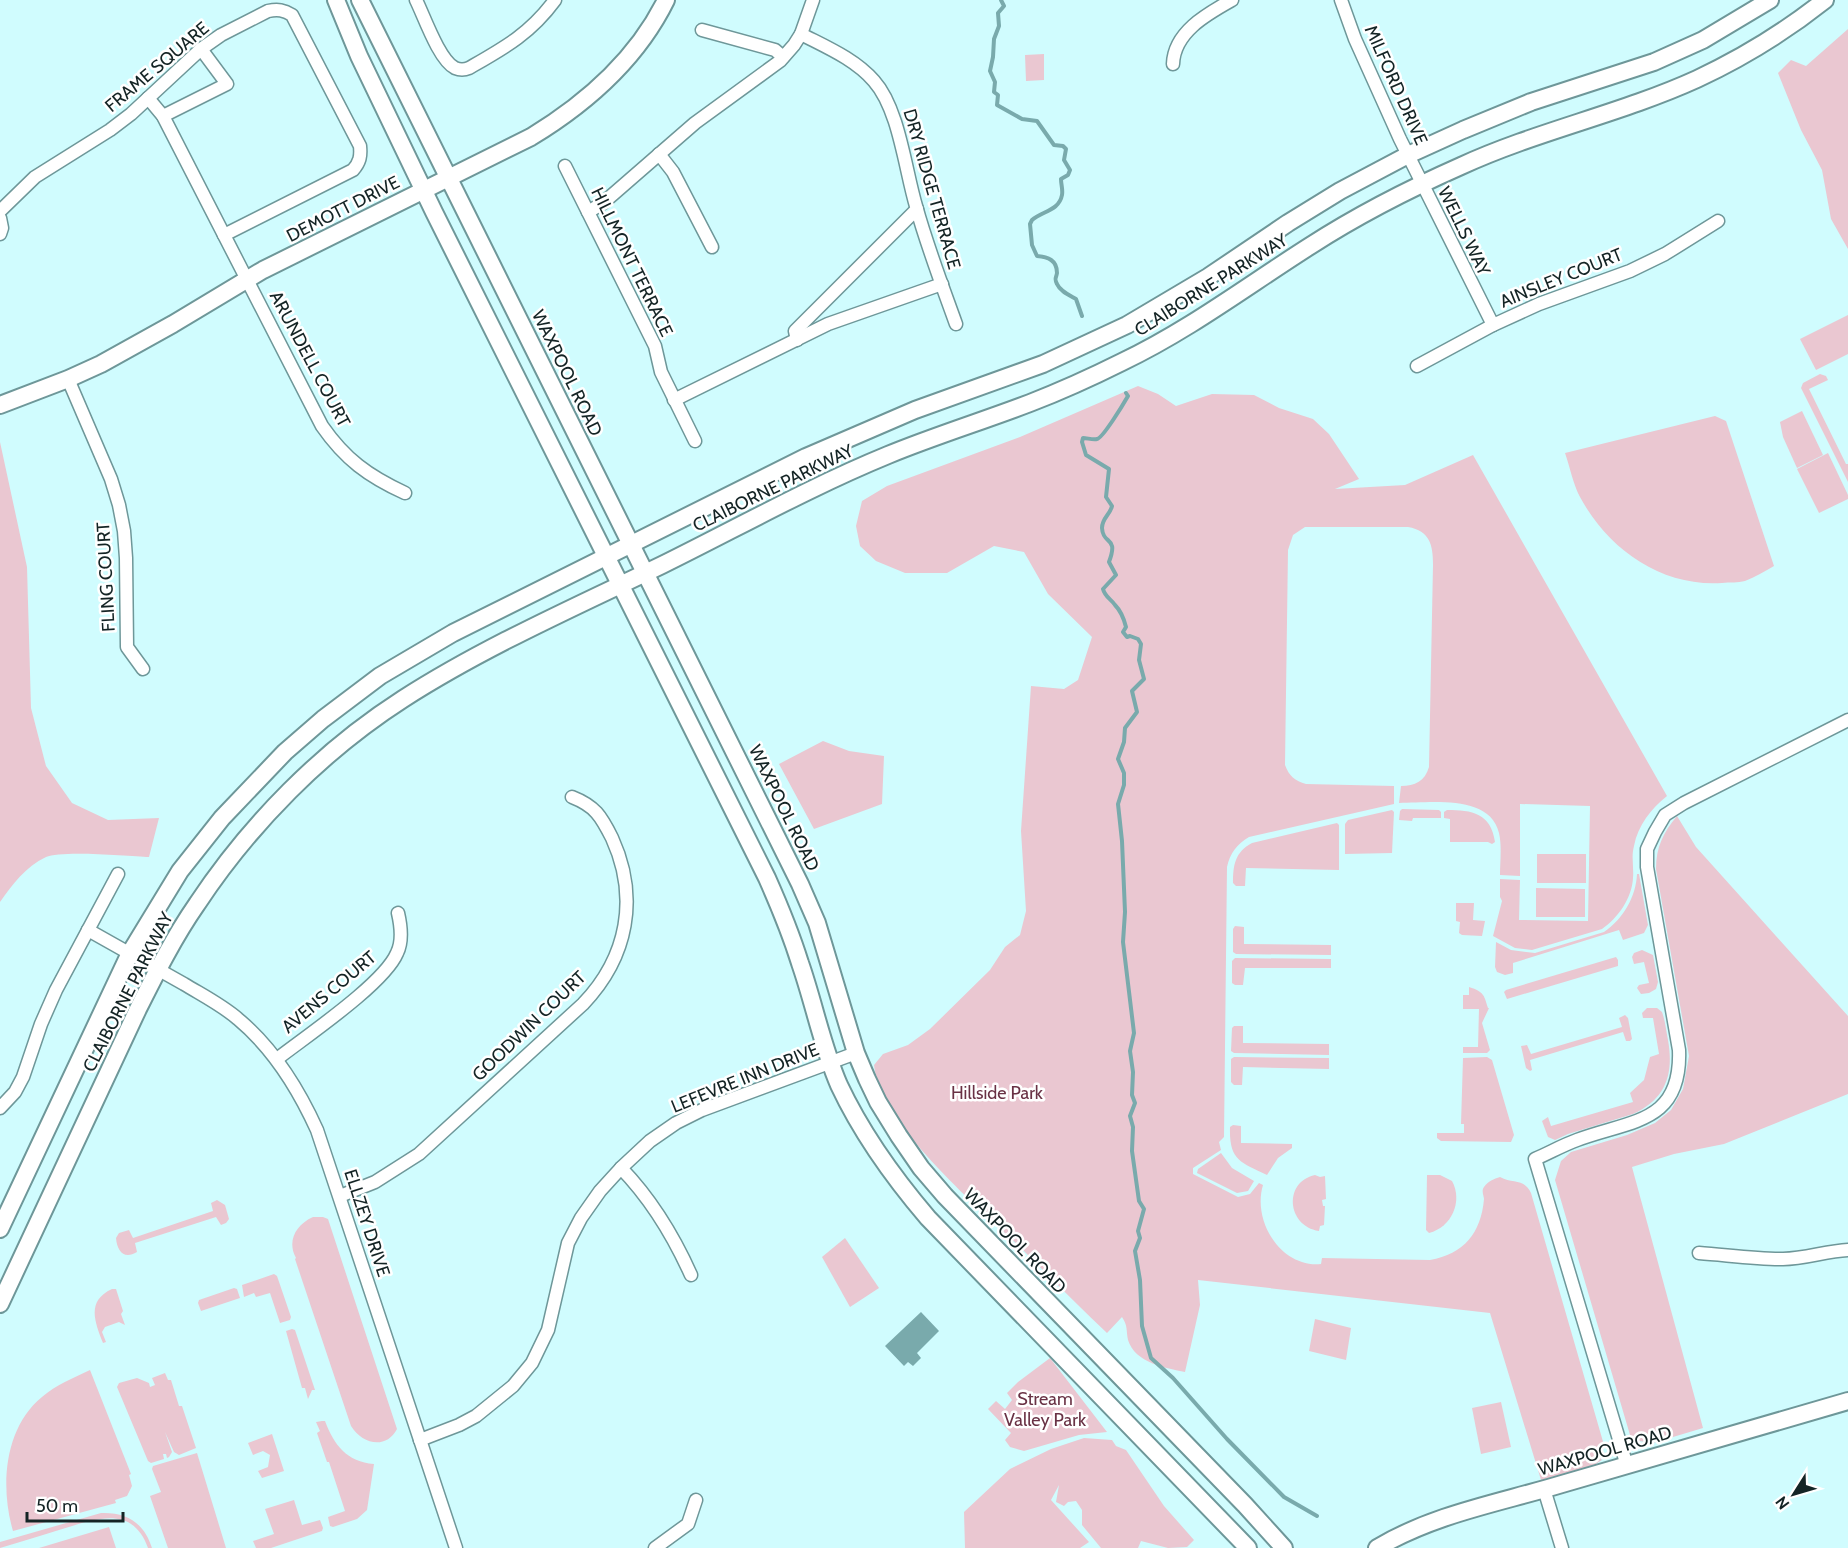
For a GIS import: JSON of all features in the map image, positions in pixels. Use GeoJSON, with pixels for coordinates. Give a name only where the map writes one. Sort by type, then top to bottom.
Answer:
{"type":"FeatureCollection","features":[{"type":"Feature","properties":{"kind":"street"},"geometry":{"type":"LineString","coordinates":[[336,0],[359,56],[423,190],[782,912],[801,963],[830,1062],[844,1094],[873,1146],[899,1184],[928,1218],[1248,1548]]}},
{"type":"Feature","properties":{"kind":"street","name":"WAXPOOL ROAD"},"geometry":{"type":"LineString","coordinates":[[360,0],[800,884],[820,932],[856,1053],[878,1102],[921,1168],[945,1196],[1284,1548]]}},
{"type":"Feature","properties":{"kind":"street"},"geometry":{"type":"LineString","coordinates":[[416,0],[442,55],[453,67],[462,70],[511,44],[530,28],[555,0]]}},
{"type":"Feature","properties":{"kind":"street","name":"DEMOTT DRIVE"},"geometry":{"type":"LineString","coordinates":[[0,405],[69,379],[138,345],[247,279],[531,137],[556,122],[584,101],[630,56],[666,0]]}},
{"type":"Feature","properties":{"kind":"street"},"geometry":{"type":"LineString","coordinates":[[588,212],[603,203],[695,123],[783,57],[801,34],[813,0]]}},
{"type":"Feature","properties":{"kind":"street"},"geometry":{"type":"LineString","coordinates":[[1173,64],[1173,52],[1180,39],[1197,23],[1232,0]]}},
{"type":"Feature","properties":{"kind":"street","name":"MILFORD DRIVE"},"geometry":{"type":"LineString","coordinates":[[1341,0],[1355,39],[1421,184]]}},
{"type":"Feature","properties":{"kind":"street","name":"CLAIBORNE PARKWAY"},"geometry":{"type":"LineString","coordinates":[[0,1229],[130,953],[170,886],[217,825],[255,781],[323,719],[380,676],[453,633],[630,543],[845,439],[915,410],[1043,364],[1127,325],[1208,277],[1340,191],[1408,154],[1532,102],[1654,62],[1703,40],[1770,0]]}},
{"type":"Feature","properties":{"kind":"street","name":"CLAIBORNE PARKWAY"},"geometry":{"type":"LineString","coordinates":[[0,1304],[158,969],[195,906],[236,851],[282,800],[333,753],[398,702],[472,659],[804,493],[876,460],[1030,403],[1123,362],[1208,315],[1342,226],[1421,184],[1525,140],[1622,108],[1696,79],[1789,27],[1825,0]]}},
{"type":"Feature","properties":{"kind":"street","name":"FRAME SQUARE"},"geometry":{"type":"LineString","coordinates":[[0,211],[35,177],[110,130],[201,48],[221,35],[268,12],[277,9],[285,10],[292,15],[360,146],[361,155],[353,170],[224,235]]}},
{"type":"Feature","properties":{"kind":"street"},"geometry":{"type":"LineString","coordinates":[[702,30],[775,50],[783,57]]}},
{"type":"Feature","properties":{"kind":"street","name":"DRY RIDGE TERRACE"},"geometry":{"type":"LineString","coordinates":[[801,34],[863,69],[885,96],[892,112],[917,209],[956,324]]}},
{"type":"Feature","properties":{"kind":"street"},"geometry":{"type":"LineString","coordinates":[[163,116],[227,84],[201,48]]}},
{"type":"Feature","properties":{"kind":"street","name":"ARUNDELL COURT"},"geometry":{"type":"LineString","coordinates":[[148,98],[163,116],[322,426],[332,441],[357,466],[405,493]]}},
{"type":"Feature","properties":{"kind":"street"},"geometry":{"type":"LineString","coordinates":[[659,154],[673,172],[712,248]]}},
{"type":"Feature","properties":{"kind":"street","name":"HILLMONT TERRACE"},"geometry":{"type":"LineString","coordinates":[[565,166],[655,346],[661,372],[695,441]]}},
{"type":"Feature","properties":{"kind":"street","name":"WELLS WAY"},"geometry":{"type":"LineString","coordinates":[[1421,184],[1492,325]]}},
{"type":"Feature","properties":{"kind":"street"},"geometry":{"type":"LineString","coordinates":[[797,340],[795,332],[813,311],[917,209]]}},
{"type":"Feature","properties":{"kind":"street"},"geometry":{"type":"LineString","coordinates":[[0,218],[2,228],[0,234]]}},
{"type":"Feature","properties":{"kind":"street","name":"AINSLEY COURT"},"geometry":{"type":"LineString","coordinates":[[1417,366],[1492,325],[1665,254],[1718,221]]}},
{"type":"Feature","properties":{"kind":"street"},"geometry":{"type":"LineString","coordinates":[[674,400],[838,320],[942,284]]}},
{"type":"Feature","properties":{"kind":"street","name":"FLING COURT"},"geometry":{"type":"LineString","coordinates":[[69,379],[111,479],[119,505],[126,558],[127,647],[143,669]]}},
{"type":"Feature","properties":{"kind":"street"},"geometry":{"type":"LineString","coordinates":[[1627,1466],[1535,1159],[1577,1140],[1645,1119],[1666,1102],[1678,1078],[1679,1050],[1647,867],[1647,849],[1665,815],[1684,803],[1848,720]]}},
{"type":"Feature","properties":{"kind":"street","name":"GOODWIN COURT"},"geometry":{"type":"LineString","coordinates":[[340,1196],[375,1182],[419,1154],[583,1004],[610,966],[618,950],[627,921],[626,881],[615,845],[598,814],[588,803],[572,796]]}},
{"type":"Feature","properties":{"kind":"street"},"geometry":{"type":"LineString","coordinates":[[0,1108],[15,1092],[23,1077],[41,1024],[56,990],[118,874]]}},
{"type":"Feature","properties":{"kind":"street","name":"AVENS COURT"},"geometry":{"type":"LineString","coordinates":[[277,1059],[354,999],[387,969],[394,959],[400,941],[399,913]]}},
{"type":"Feature","properties":{"kind":"street","name":"ELLZEY DRIVE"},"geometry":{"type":"LineString","coordinates":[[88,930],[237,1017],[277,1059],[304,1101],[318,1130],[456,1548]]}},
{"type":"Feature","properties":{"kind":"street","name":"LEFEVRE INN DRIVE"},"geometry":{"type":"LineString","coordinates":[[420,1440],[476,1416],[513,1386],[532,1363],[548,1330],[568,1243],[581,1218],[600,1191],[650,1141],[693,1115],[856,1053]]}},
{"type":"Feature","properties":{"kind":"street"},"geometry":{"type":"LineString","coordinates":[[621,1168],[663,1221],[691,1275]]}},
{"type":"Feature","properties":{"kind":"street"},"geometry":{"type":"LineString","coordinates":[[1699,1253],[1784,1259],[1848,1250]]}},
{"type":"Feature","properties":{"kind":"street","name":"WAXPOOL ROAD"},"geometry":{"type":"LineString","coordinates":[[1377,1548],[1420,1526],[1450,1515],[1848,1401]]}},
{"type":"Feature","properties":{"kind":"street"},"geometry":{"type":"LineString","coordinates":[[1544,1489],[1562,1548]]}},
{"type":"Feature","properties":{"kind":"street"},"geometry":{"type":"LineString","coordinates":[[655,1548],[688,1524],[696,1500]]}},
{"type":"Feature","properties":{"kind":"green space"},"geometry":{"type":"Polygon","coordinates":[[[1848,29],[1848,249],[1831,219],[1822,170],[1801,130],[1778,73],[1791,60],[1806,66],[1848,29]]]}},
{"type":"Feature","properties":{"kind":"green space"},"geometry":{"type":"Polygon","coordinates":[[[1044,54],[1044,80],[1026,81],[1025,55],[1044,54]]]}},
{"type":"Feature","properties":{"kind":"green space"},"geometry":{"type":"Polygon","coordinates":[[[1848,315],[1848,354],[1816,370],[1800,339],[1848,315]]]}},
{"type":"Feature","properties":{"kind":"green space"},"geometry":{"type":"Polygon","coordinates":[[[1820,374],[1826,376],[1828,380],[1809,389],[1848,464],[1848,482],[1801,388],[1803,383],[1820,374]]]}},
{"type":"Feature","properties":{"kind":"green space","name":"Hillside Park"},"geometry":{"type":"Polygon","coordinates":[[[1138,386],[1158,394],[1176,406],[1212,394],[1254,395],[1279,408],[1313,419],[1329,434],[1359,479],[1335,489],[1405,485],[1473,455],[1667,796],[1642,824],[1633,850],[1633,878],[1630,893],[1619,913],[1602,929],[1532,950],[1515,948],[1493,936],[1502,901],[1500,879],[1520,880],[1519,920],[1588,921],[1590,806],[1520,804],[1520,876],[1500,875],[1499,833],[1493,821],[1484,812],[1472,806],[1457,803],[1399,803],[1401,786],[1419,782],[1429,767],[1433,565],[1431,545],[1421,532],[1408,527],[1305,527],[1293,535],[1288,550],[1285,765],[1293,778],[1306,784],[1394,786],[1394,804],[1249,837],[1232,853],[1227,867],[1224,1137],[1219,1142],[1221,1150],[1193,1168],[1193,1174],[1238,1197],[1250,1194],[1259,1183],[1263,1185],[1262,1213],[1273,1240],[1294,1258],[1307,1263],[1321,1264],[1322,1258],[1430,1260],[1442,1257],[1461,1247],[1475,1232],[1482,1211],[1483,1189],[1487,1183],[1500,1177],[1525,1185],[1531,1193],[1604,1445],[1599,1457],[1602,1460],[1594,1465],[1541,1480],[1490,1313],[1198,1280],[1200,1305],[1185,1372],[1160,1366],[1144,1359],[1132,1348],[1122,1317],[1107,1333],[956,1186],[911,1137],[893,1112],[880,1088],[874,1065],[883,1054],[908,1045],[930,1029],[990,970],[1005,947],[1020,935],[1026,911],[1021,831],[1031,686],[1064,689],[1078,680],[1092,637],[1048,594],[1024,552],[994,546],[947,573],[905,573],[876,561],[860,546],[856,526],[862,501],[887,486],[1020,437],[1138,386]]]}},
{"type":"Feature","properties":{"kind":"green space"},"geometry":{"type":"Polygon","coordinates":[[[1802,411],[1823,455],[1797,468],[1783,437],[1780,422],[1802,411]]]}},
{"type":"Feature","properties":{"kind":"green space"},"geometry":{"type":"Polygon","coordinates":[[[1715,416],[1726,421],[1774,566],[1742,582],[1700,583],[1678,579],[1639,561],[1621,548],[1605,533],[1580,497],[1565,453],[1715,416]]]}},
{"type":"Feature","properties":{"kind":"green space"},"geometry":{"type":"Polygon","coordinates":[[[0,442],[27,567],[31,708],[46,766],[72,803],[108,820],[159,818],[149,857],[66,854],[46,857],[26,871],[0,902],[0,442]]]}},
{"type":"Feature","properties":{"kind":"green space"},"geometry":{"type":"Polygon","coordinates":[[[1828,453],[1848,499],[1819,513],[1797,469],[1828,453]]]}},
{"type":"Feature","properties":{"kind":"green space"},"geometry":{"type":"Polygon","coordinates":[[[823,741],[849,751],[884,756],[882,804],[814,829],[779,764],[823,741]]]}},
{"type":"Feature","properties":{"kind":"green space"},"geometry":{"type":"Polygon","coordinates":[[[1402,809],[1439,810],[1441,818],[1399,820],[1402,809]]]}},
{"type":"Feature","properties":{"kind":"green space"},"geometry":{"type":"Polygon","coordinates":[[[1392,810],[1394,812],[1392,853],[1345,854],[1345,824],[1348,820],[1392,810]]]}},
{"type":"Feature","properties":{"kind":"green space"},"geometry":{"type":"Polygon","coordinates":[[[1447,810],[1472,812],[1485,819],[1493,832],[1495,842],[1492,844],[1488,842],[1450,842],[1450,819],[1444,818],[1444,812],[1447,810]]]}},
{"type":"Feature","properties":{"kind":"green space"},"geometry":{"type":"Polygon","coordinates":[[[1677,816],[1696,847],[1848,1016],[1848,1094],[1724,1144],[1674,1154],[1632,1167],[1703,1428],[1653,1443],[1639,1441],[1636,1443],[1630,1435],[1555,1180],[1561,1161],[1571,1152],[1627,1135],[1655,1123],[1671,1110],[1683,1089],[1689,1056],[1656,869],[1661,841],[1677,816]]]}},
{"type":"Feature","properties":{"kind":"green space"},"geometry":{"type":"Polygon","coordinates":[[[1337,823],[1339,825],[1339,870],[1246,868],[1245,886],[1236,886],[1233,883],[1236,860],[1252,843],[1337,823]]]}},
{"type":"Feature","properties":{"kind":"green space"},"geometry":{"type":"Polygon","coordinates":[[[1537,854],[1586,854],[1586,883],[1537,883],[1537,854]]]}},
{"type":"Feature","properties":{"kind":"green space"},"geometry":{"type":"Polygon","coordinates":[[[1637,874],[1639,874],[1648,925],[1644,933],[1623,940],[1619,930],[1513,963],[1513,973],[1505,975],[1497,972],[1495,967],[1496,942],[1511,950],[1535,953],[1604,932],[1617,921],[1627,907],[1634,891],[1637,874]]]}},
{"type":"Feature","properties":{"kind":"green space"},"geometry":{"type":"Polygon","coordinates":[[[1536,888],[1585,889],[1585,917],[1536,917],[1536,888]]]}},
{"type":"Feature","properties":{"kind":"green space"},"geometry":{"type":"Polygon","coordinates":[[[1456,903],[1474,903],[1473,920],[1485,921],[1482,936],[1459,933],[1460,922],[1456,921],[1456,903]]]}},
{"type":"Feature","properties":{"kind":"green space"},"geometry":{"type":"Polygon","coordinates":[[[1235,926],[1244,927],[1244,944],[1331,945],[1331,955],[1236,954],[1233,952],[1235,926]]]}},
{"type":"Feature","properties":{"kind":"green space"},"geometry":{"type":"Polygon","coordinates":[[[1642,950],[1653,955],[1658,982],[1656,989],[1641,994],[1637,988],[1639,985],[1649,983],[1644,962],[1634,964],[1632,957],[1634,953],[1642,950]]]}},
{"type":"Feature","properties":{"kind":"green space"},"geometry":{"type":"Polygon","coordinates":[[[1616,957],[1618,966],[1507,999],[1504,992],[1506,990],[1616,957]]]}},
{"type":"Feature","properties":{"kind":"green space"},"geometry":{"type":"Polygon","coordinates":[[[1235,958],[1331,959],[1331,968],[1245,968],[1243,985],[1235,985],[1232,983],[1232,961],[1235,958]]]}},
{"type":"Feature","properties":{"kind":"green space"},"geometry":{"type":"Polygon","coordinates":[[[1469,987],[1481,993],[1489,1008],[1482,1023],[1490,1050],[1487,1053],[1463,1053],[1463,1047],[1478,1047],[1479,1009],[1463,1009],[1463,995],[1469,995],[1469,987]]]}},
{"type":"Feature","properties":{"kind":"green space"},"geometry":{"type":"Polygon","coordinates":[[[1647,1008],[1657,1008],[1662,1012],[1670,1052],[1668,1074],[1660,1093],[1644,1108],[1633,1114],[1555,1140],[1548,1137],[1542,1121],[1548,1117],[1551,1126],[1633,1102],[1630,1093],[1644,1080],[1650,1057],[1659,1054],[1653,1018],[1643,1018],[1642,1013],[1647,1008]]]}},
{"type":"Feature","properties":{"kind":"green space"},"geometry":{"type":"Polygon","coordinates":[[[1625,1015],[1628,1018],[1632,1039],[1630,1041],[1626,1041],[1623,1032],[1530,1060],[1532,1070],[1526,1068],[1521,1046],[1527,1045],[1531,1054],[1622,1027],[1619,1018],[1625,1015]]]}},
{"type":"Feature","properties":{"kind":"green space"},"geometry":{"type":"Polygon","coordinates":[[[1234,1026],[1243,1026],[1243,1043],[1329,1044],[1329,1055],[1234,1053],[1231,1051],[1234,1026]]]}},
{"type":"Feature","properties":{"kind":"green space"},"geometry":{"type":"Polygon","coordinates":[[[1234,1057],[1329,1058],[1329,1069],[1243,1067],[1242,1085],[1234,1085],[1231,1082],[1231,1059],[1234,1057]]]}},
{"type":"Feature","properties":{"kind":"green space"},"geometry":{"type":"Polygon","coordinates":[[[1487,1057],[1492,1060],[1514,1135],[1511,1142],[1441,1141],[1437,1138],[1437,1133],[1464,1133],[1464,1124],[1461,1124],[1463,1058],[1487,1057]]]}},
{"type":"Feature","properties":{"kind":"green space"},"geometry":{"type":"Polygon","coordinates":[[[1241,1126],[1241,1143],[1292,1144],[1292,1148],[1278,1158],[1267,1175],[1243,1163],[1234,1153],[1230,1138],[1230,1127],[1241,1126]]]}},
{"type":"Feature","properties":{"kind":"green space"},"geometry":{"type":"Polygon","coordinates":[[[1221,1153],[1232,1168],[1254,1181],[1248,1191],[1237,1193],[1197,1173],[1198,1169],[1221,1153]]]}},
{"type":"Feature","properties":{"kind":"green space"},"geometry":{"type":"Polygon","coordinates":[[[1315,1175],[1325,1176],[1326,1199],[1322,1200],[1325,1206],[1324,1225],[1320,1226],[1319,1231],[1300,1221],[1293,1204],[1298,1186],[1305,1179],[1315,1175]]]}},
{"type":"Feature","properties":{"kind":"green space"},"geometry":{"type":"Polygon","coordinates":[[[1427,1175],[1440,1175],[1452,1181],[1456,1197],[1456,1205],[1449,1219],[1437,1230],[1429,1233],[1426,1230],[1427,1175]]]}},
{"type":"Feature","properties":{"kind":"green space"},"geometry":{"type":"Polygon","coordinates":[[[217,1200],[225,1205],[229,1219],[226,1223],[221,1225],[216,1217],[135,1243],[137,1252],[128,1255],[122,1253],[118,1247],[116,1238],[119,1233],[129,1230],[133,1238],[213,1211],[211,1203],[217,1200]]]}},
{"type":"Feature","properties":{"kind":"green space"},"geometry":{"type":"Polygon","coordinates":[[[313,1217],[328,1219],[397,1429],[392,1436],[381,1442],[361,1437],[351,1426],[295,1259],[292,1246],[294,1234],[301,1225],[313,1217]]]}},
{"type":"Feature","properties":{"kind":"green space"},"geometry":{"type":"Polygon","coordinates":[[[845,1238],[879,1288],[850,1307],[822,1257],[845,1238]]]}},
{"type":"Feature","properties":{"kind":"green space"},"geometry":{"type":"Polygon","coordinates":[[[274,1274],[277,1276],[291,1317],[290,1320],[280,1323],[270,1293],[256,1297],[254,1293],[244,1297],[242,1285],[274,1274]]]}},
{"type":"Feature","properties":{"kind":"green space"},"geometry":{"type":"Polygon","coordinates":[[[112,1289],[116,1289],[125,1325],[119,1322],[105,1327],[102,1332],[106,1342],[103,1343],[95,1320],[96,1306],[98,1300],[112,1289]]]}},
{"type":"Feature","properties":{"kind":"green space"},"geometry":{"type":"Polygon","coordinates":[[[237,1289],[240,1298],[201,1311],[199,1300],[237,1289]]]}},
{"type":"Feature","properties":{"kind":"green space"},"geometry":{"type":"Polygon","coordinates":[[[1315,1319],[1351,1328],[1346,1360],[1309,1351],[1315,1319]]]}},
{"type":"Feature","properties":{"kind":"green space"},"geometry":{"type":"Polygon","coordinates":[[[295,1330],[315,1390],[312,1390],[308,1399],[305,1388],[302,1388],[286,1331],[295,1330]]]}},
{"type":"Feature","properties":{"kind":"green space","name":"Stream Valley Park"},"geometry":{"type":"Polygon","coordinates":[[[1050,1358],[1107,1432],[1079,1435],[1024,1451],[1010,1447],[1005,1440],[1011,1433],[988,1409],[996,1401],[1005,1409],[1012,1400],[1007,1393],[1050,1358]]]}},
{"type":"Feature","properties":{"kind":"green space"},"geometry":{"type":"Polygon","coordinates":[[[90,1370],[131,1474],[129,1475],[132,1486],[127,1496],[115,1500],[116,1503],[13,1531],[6,1477],[8,1459],[20,1425],[29,1410],[47,1393],[90,1370]]]}},
{"type":"Feature","properties":{"kind":"green space"},"geometry":{"type":"Polygon","coordinates":[[[165,1373],[168,1380],[171,1380],[179,1406],[182,1406],[196,1448],[179,1455],[174,1452],[165,1432],[172,1452],[169,1457],[163,1454],[164,1459],[151,1463],[148,1461],[117,1387],[119,1383],[137,1378],[149,1383],[150,1387],[155,1385],[152,1378],[165,1373]]]}},
{"type":"Feature","properties":{"kind":"green space"},"geometry":{"type":"Polygon","coordinates":[[[1501,1402],[1511,1447],[1481,1454],[1472,1408],[1501,1402]]]}},
{"type":"Feature","properties":{"kind":"green space"},"geometry":{"type":"Polygon","coordinates":[[[325,1421],[337,1445],[343,1451],[356,1460],[374,1464],[367,1510],[357,1519],[333,1527],[330,1526],[328,1517],[345,1511],[317,1433],[320,1431],[316,1422],[325,1421]]]}},
{"type":"Feature","properties":{"kind":"green space"},"geometry":{"type":"Polygon","coordinates":[[[272,1434],[284,1471],[262,1478],[258,1471],[268,1467],[270,1455],[263,1451],[253,1455],[248,1443],[272,1434]]]}},
{"type":"Feature","properties":{"kind":"green space"},"geometry":{"type":"Polygon","coordinates":[[[1084,1438],[1112,1440],[1116,1446],[1126,1450],[1164,1506],[1194,1540],[1187,1547],[1168,1548],[1141,1541],[1138,1548],[1101,1548],[1082,1525],[1082,1510],[1076,1501],[1068,1502],[1064,1506],[1056,1502],[1059,1485],[1051,1500],[1089,1542],[1080,1548],[965,1548],[964,1512],[1010,1469],[1051,1449],[1084,1438]]]}},
{"type":"Feature","properties":{"kind":"green space"},"geometry":{"type":"Polygon","coordinates":[[[197,1453],[226,1548],[168,1548],[150,1496],[161,1492],[152,1469],[153,1466],[197,1453]]]}},
{"type":"Feature","properties":{"kind":"green space"},"geometry":{"type":"Polygon","coordinates":[[[294,1500],[302,1525],[320,1520],[322,1531],[271,1548],[256,1548],[253,1541],[274,1534],[265,1509],[294,1500]]]}},
{"type":"Feature","properties":{"kind":"green space"},"geometry":{"type":"Polygon","coordinates":[[[101,1513],[119,1515],[133,1521],[149,1539],[152,1548],[148,1548],[141,1534],[132,1525],[110,1518],[85,1522],[0,1548],[0,1542],[101,1513]]]}},
{"type":"Feature","properties":{"kind":"green space"},"geometry":{"type":"Polygon","coordinates":[[[109,1527],[116,1548],[39,1548],[109,1527]]]}},
{"type":"Feature","properties":{"kind":"water"},"geometry":{"type":"Polygon","coordinates":[[[921,1312],[939,1331],[917,1353],[921,1358],[913,1366],[908,1362],[904,1366],[885,1346],[921,1312]]]}},
{"type":"Feature","properties":{"kind":"waterway"},"geometry":{"type":"LineString","coordinates":[[1001,0],[1004,6],[998,13],[999,26],[994,39],[990,71],[995,82],[994,92],[998,95],[997,105],[1022,119],[1037,121],[1054,145],[1063,146],[1066,149],[1064,160],[1070,170],[1068,175],[1061,179],[1062,195],[1054,208],[1032,220],[1030,224],[1032,245],[1037,256],[1054,262],[1057,269],[1055,279],[1058,286],[1076,299],[1082,316]]}},
{"type":"Feature","properties":{"kind":"waterway"},"geometry":{"type":"LineString","coordinates":[[1126,393],[1128,396],[1104,433],[1097,439],[1083,438],[1082,442],[1086,455],[1109,469],[1106,497],[1112,506],[1102,528],[1103,534],[1111,544],[1112,554],[1109,562],[1116,575],[1103,589],[1122,615],[1126,627],[1123,632],[1127,637],[1138,639],[1141,644],[1139,660],[1144,679],[1132,691],[1137,712],[1125,728],[1124,742],[1118,759],[1124,773],[1124,785],[1118,804],[1125,912],[1123,942],[1134,1033],[1130,1051],[1133,1072],[1132,1095],[1135,1103],[1130,1116],[1133,1127],[1132,1151],[1139,1201],[1144,1209],[1138,1231],[1140,1238],[1135,1251],[1140,1280],[1142,1326],[1151,1358],[1173,1378],[1227,1439],[1284,1497],[1317,1516]]}}]}
